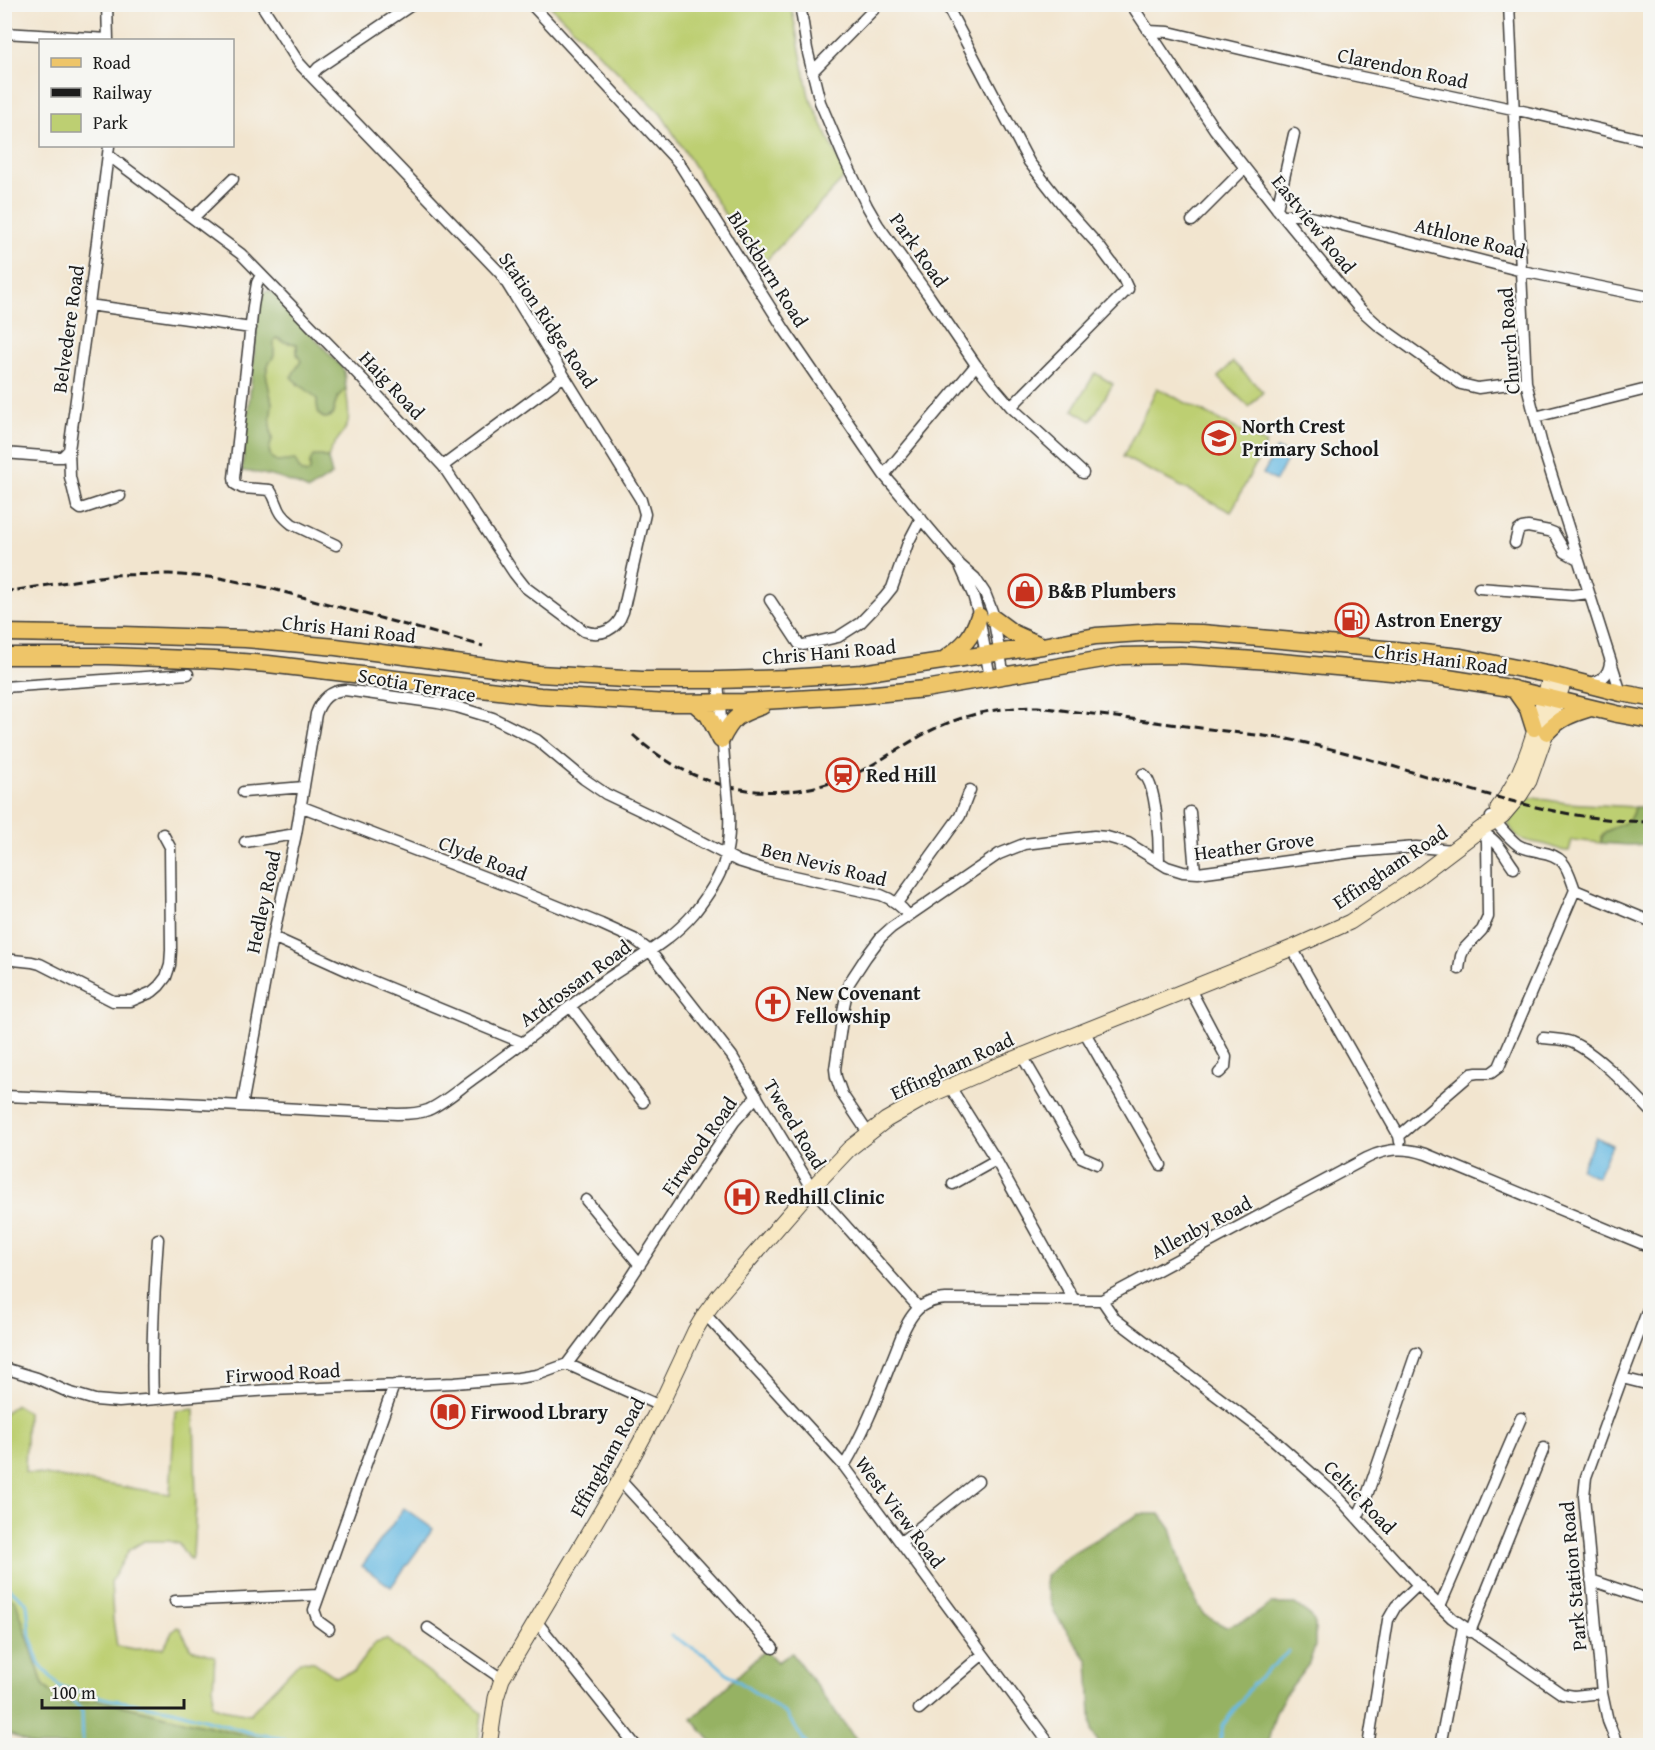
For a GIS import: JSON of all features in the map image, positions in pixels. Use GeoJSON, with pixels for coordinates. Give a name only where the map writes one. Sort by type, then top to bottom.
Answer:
{"type":"FeatureCollection","features":[{"type":"Feature","properties":{"kind":"main road"},"geometry":{"type":"LineString","coordinates":[[942,661],[965,644],[987,617],[1013,633],[1042,646]]}},
{"type":"Feature","properties":{"kind":"main road","name":"Chris Hani Road"},"geometry":{"type":"LineString","coordinates":[[4,633],[123,634],[245,639],[336,647],[539,674],[642,680],[787,678],[851,673],[1042,646],[1096,636],[1156,632],[1202,633],[1461,657],[1558,676],[1586,685],[1650,698]]}},
{"type":"Feature","properties":{"kind":"main road","name":"Chris Hani Road"},"geometry":{"type":"LineString","coordinates":[[4,656],[108,656],[215,660],[321,669],[540,696],[668,703],[719,703],[905,691],[1121,656],[1181,655],[1435,676],[1514,689],[1650,720]]}},
{"type":"Feature","properties":{"kind":"main road"},"geometry":{"type":"LineString","coordinates":[[1514,689],[1541,730],[1559,720],[1592,708]]}},
{"type":"Feature","properties":{"kind":"main road"},"geometry":{"type":"LineString","coordinates":[[721,740],[734,718],[774,701]]}},
{"type":"Feature","properties":{"kind":"main road"},"geometry":{"type":"LineString","coordinates":[[694,703],[708,715],[721,740]]}},
{"type":"Feature","properties":{"kind":"street"},"geometry":{"type":"LineString","coordinates":[[106,4],[108,39]]}},
{"type":"Feature","properties":{"kind":"street","name":"Station Ridge Road"},"geometry":{"type":"LineString","coordinates":[[261,4],[310,76],[501,274],[645,508],[623,612]]}},
{"type":"Feature","properties":{"kind":"street"},"geometry":{"type":"LineString","coordinates":[[310,76],[318,68],[413,4]]}},
{"type":"Feature","properties":{"kind":"street","name":"Blackburn Road"},"geometry":{"type":"LineString","coordinates":[[531,4],[679,163],[784,329],[884,475],[960,565],[973,595],[987,617],[997,677]]}},
{"type":"Feature","properties":{"kind":"street","name":"Park Road"},"geometry":{"type":"LineString","coordinates":[[800,4],[812,72],[820,102],[867,206],[976,365],[1011,407],[1083,473]]}},
{"type":"Feature","properties":{"kind":"street"},"geometry":{"type":"LineString","coordinates":[[812,72],[879,4]]}},
{"type":"Feature","properties":{"kind":"street"},"geometry":{"type":"LineString","coordinates":[[946,4],[1029,162],[1099,246],[1123,278],[1128,289],[1011,407]]}},
{"type":"Feature","properties":{"kind":"street","name":"Eastview Road"},"geometry":{"type":"LineString","coordinates":[[1131,4],[1215,130],[1358,307],[1378,326],[1456,381],[1467,386],[1478,388],[1526,382]]}},
{"type":"Feature","properties":{"kind":"street","name":"Church Road"},"geometry":{"type":"LineString","coordinates":[[1509,4],[1526,382],[1578,559],[1621,693]]}},
{"type":"Feature","properties":{"kind":"street","name":"Clarendon Road"},"geometry":{"type":"LineString","coordinates":[[1148,31],[1169,32],[1650,141]]}},
{"type":"Feature","properties":{"kind":"street"},"geometry":{"type":"LineString","coordinates":[[4,33],[93,39]]}},
{"type":"Feature","properties":{"kind":"street"},"geometry":{"type":"LineString","coordinates":[[1280,212],[1294,134]]}},
{"type":"Feature","properties":{"kind":"street","name":"Haig Road"},"geometry":{"type":"LineString","coordinates":[[108,150],[241,254],[354,370],[442,466],[520,582],[579,628],[589,633],[611,630],[623,612]]}},
{"type":"Feature","properties":{"kind":"street","name":"Belvedere Road"},"geometry":{"type":"LineString","coordinates":[[108,150],[69,450],[70,477],[77,506],[81,509],[87,508],[120,496]]}},
{"type":"Feature","properties":{"kind":"street"},"geometry":{"type":"LineString","coordinates":[[1192,221],[1245,169]]}},
{"type":"Feature","properties":{"kind":"street"},"geometry":{"type":"LineString","coordinates":[[194,218],[233,179]]}},
{"type":"Feature","properties":{"kind":"street","name":"Athlone Road"},"geometry":{"type":"LineString","coordinates":[[1280,212],[1304,215],[1522,271],[1650,297]]}},
{"type":"Feature","properties":{"kind":"street"},"geometry":{"type":"LineString","coordinates":[[261,275],[257,284],[250,328],[235,484],[250,489],[270,490],[280,515],[292,524],[336,545]]}},
{"type":"Feature","properties":{"kind":"street"},"geometry":{"type":"LineString","coordinates":[[89,305],[250,328]]}},
{"type":"Feature","properties":{"kind":"street"},"geometry":{"type":"LineString","coordinates":[[884,475],[976,365]]}},
{"type":"Feature","properties":{"kind":"street"},"geometry":{"type":"LineString","coordinates":[[442,466],[564,376]]}},
{"type":"Feature","properties":{"kind":"street"},"geometry":{"type":"LineString","coordinates":[[1535,417],[1647,389]]}},
{"type":"Feature","properties":{"kind":"street"},"geometry":{"type":"LineString","coordinates":[[4,453],[56,458],[62,457],[69,450]]}},
{"type":"Feature","properties":{"kind":"street"},"geometry":{"type":"LineString","coordinates":[[770,600],[797,642],[803,645],[838,637],[860,622],[892,588],[908,543],[921,518]]}},
{"type":"Feature","properties":{"kind":"street"},"geometry":{"type":"LineString","coordinates":[[1515,543],[1518,531],[1522,528],[1549,531],[1554,534],[1563,550],[1578,559]]}},
{"type":"Feature","properties":{"kind":"street"},"geometry":{"type":"LineString","coordinates":[[1479,588],[1572,595],[1589,593]]}},
{"type":"Feature","properties":{"kind":"street"},"geometry":{"type":"LineString","coordinates":[[1586,685],[1604,677],[1610,663]]}},
{"type":"Feature","properties":{"kind":"street"},"geometry":{"type":"LineString","coordinates":[[4,687],[188,674]]}},
{"type":"Feature","properties":{"kind":"street","name":"Effingham Road"},"geometry":{"type":"LineString","coordinates":[[489,1746],[496,1698],[502,1679],[620,1480],[660,1406],[705,1314],[719,1294],[849,1149],[905,1108],[928,1096],[1292,948],[1350,922],[1416,878],[1510,808],[1529,781],[1541,730],[1558,676]]}},
{"type":"Feature","properties":{"kind":"street","name":"Ardrossan Road"},"geometry":{"type":"LineString","coordinates":[[4,1096],[397,1114],[429,1110],[523,1043],[595,987],[673,935],[695,911],[719,875],[727,856],[729,841],[729,811],[721,740],[718,680]]}},
{"type":"Feature","properties":{"kind":"street","name":"Scotia Terrace"},"geometry":{"type":"LineString","coordinates":[[319,706],[330,694],[345,690],[438,703],[493,718],[537,740],[606,794],[727,856]]}},
{"type":"Feature","properties":{"kind":"street","name":"Hedley Road"},"geometry":{"type":"LineString","coordinates":[[242,1106],[319,706]]}},
{"type":"Feature","properties":{"kind":"street"},"geometry":{"type":"LineString","coordinates":[[1143,774],[1149,780],[1153,791],[1160,862]]}},
{"type":"Feature","properties":{"kind":"street"},"geometry":{"type":"LineString","coordinates":[[243,792],[304,787]]}},
{"type":"Feature","properties":{"kind":"street"},"geometry":{"type":"LineString","coordinates":[[897,903],[960,816],[970,790]]}},
{"type":"Feature","properties":{"kind":"street","name":"Clyde Road"},"geometry":{"type":"LineString","coordinates":[[300,806],[601,924],[634,939],[650,951]]}},
{"type":"Feature","properties":{"kind":"street"},"geometry":{"type":"LineString","coordinates":[[1190,812],[1195,872]]}},
{"type":"Feature","properties":{"kind":"street"},"geometry":{"type":"LineString","coordinates":[[1488,825],[1492,838],[1514,868]]}},
{"type":"Feature","properties":{"kind":"street"},"geometry":{"type":"LineString","coordinates":[[1399,1136],[1471,1074],[1491,1073],[1499,1066],[1575,890],[1561,858],[1520,846],[1488,825]]}},
{"type":"Feature","properties":{"kind":"street"},"geometry":{"type":"LineString","coordinates":[[1459,969],[1464,949],[1482,930],[1488,917],[1488,825]]}},
{"type":"Feature","properties":{"kind":"street"},"geometry":{"type":"LineString","coordinates":[[4,959],[40,964],[113,1001],[131,1001],[152,992],[166,976],[170,965],[170,847],[163,834]]}},
{"type":"Feature","properties":{"kind":"street"},"geometry":{"type":"LineString","coordinates":[[245,842],[296,834]]}},
{"type":"Feature","properties":{"kind":"street","name":"Heather Grove"},"geometry":{"type":"LineString","coordinates":[[908,915],[999,854],[1024,844],[1094,836],[1107,837],[1128,843],[1167,867],[1183,872],[1416,847],[1454,850]]}},
{"type":"Feature","properties":{"kind":"street","name":"Ben Nevis Road"},"geometry":{"type":"LineString","coordinates":[[727,856],[767,870],[881,895],[897,903],[908,915]]}},
{"type":"Feature","properties":{"kind":"street"},"geometry":{"type":"LineString","coordinates":[[1575,890],[1650,921]]}},
{"type":"Feature","properties":{"kind":"street"},"geometry":{"type":"LineString","coordinates":[[868,1133],[842,1094],[836,1077],[844,1006],[853,975],[881,937],[908,915]]}},
{"type":"Feature","properties":{"kind":"street"},"geometry":{"type":"LineString","coordinates":[[273,937],[355,974],[523,1043]]}},
{"type":"Feature","properties":{"kind":"street"},"geometry":{"type":"LineString","coordinates":[[1292,948],[1399,1136],[1402,1148]]}},
{"type":"Feature","properties":{"kind":"street","name":"Tweed Road"},"geometry":{"type":"LineString","coordinates":[[650,951],[732,1056],[812,1188],[919,1308]]}},
{"type":"Feature","properties":{"kind":"street"},"geometry":{"type":"LineString","coordinates":[[1190,989],[1226,1057],[1225,1067],[1219,1073]]}},
{"type":"Feature","properties":{"kind":"street"},"geometry":{"type":"LineString","coordinates":[[571,1006],[643,1102]]}},
{"type":"Feature","properties":{"kind":"street"},"geometry":{"type":"LineString","coordinates":[[1084,1031],[1161,1165]]}},
{"type":"Feature","properties":{"kind":"street"},"geometry":{"type":"LineString","coordinates":[[1543,1038],[1571,1042],[1584,1050],[1612,1072],[1650,1110]]}},
{"type":"Feature","properties":{"kind":"street"},"geometry":{"type":"LineString","coordinates":[[1022,1056],[1081,1157],[1097,1164]]}},
{"type":"Feature","properties":{"kind":"street"},"geometry":{"type":"LineString","coordinates":[[954,1093],[996,1160],[1074,1300]]}},
{"type":"Feature","properties":{"kind":"street","name":"Firwood Road"},"geometry":{"type":"LineString","coordinates":[[4,1368],[94,1400],[119,1402],[270,1389],[394,1385],[537,1375],[567,1364],[640,1265],[734,1122],[757,1096]]}},
{"type":"Feature","properties":{"kind":"street","name":"Allenby Road"},"geometry":{"type":"LineString","coordinates":[[919,1308],[935,1300],[946,1299],[1102,1300],[1367,1158],[1383,1151],[1402,1148],[1426,1154],[1650,1247]]}},
{"type":"Feature","properties":{"kind":"street"},"geometry":{"type":"LineString","coordinates":[[953,1184],[996,1160]]}},
{"type":"Feature","properties":{"kind":"street"},"geometry":{"type":"LineString","coordinates":[[586,1200],[640,1265]]}},
{"type":"Feature","properties":{"kind":"street"},"geometry":{"type":"LineString","coordinates":[[153,1399],[151,1358],[158,1239]]}},
{"type":"Feature","properties":{"kind":"street","name":"Celtic Road"},"geometry":{"type":"LineString","coordinates":[[1102,1300],[1116,1319],[1267,1434],[1338,1497],[1418,1586],[1467,1629],[1562,1694],[1574,1696],[1602,1693]]}},
{"type":"Feature","properties":{"kind":"street","name":"Park Station Road"},"geometry":{"type":"LineString","coordinates":[[1618,1746],[1608,1721],[1602,1693],[1584,1508],[1584,1487],[1650,1305]]}},
{"type":"Feature","properties":{"kind":"street"},"geometry":{"type":"LineString","coordinates":[[844,1466],[870,1415],[907,1324],[919,1308]]}},
{"type":"Feature","properties":{"kind":"street","name":"West View Road"},"geometry":{"type":"LineString","coordinates":[[705,1314],[844,1466],[1051,1746]]}},
{"type":"Feature","properties":{"kind":"street"},"geometry":{"type":"LineString","coordinates":[[1357,1518],[1365,1501],[1416,1353]]}},
{"type":"Feature","properties":{"kind":"street"},"geometry":{"type":"LineString","coordinates":[[567,1364],[660,1406]]}},
{"type":"Feature","properties":{"kind":"street"},"geometry":{"type":"LineString","coordinates":[[1622,1378],[1650,1385]]}},
{"type":"Feature","properties":{"kind":"street"},"geometry":{"type":"LineString","coordinates":[[329,1629],[318,1621],[314,1610],[394,1385]]}},
{"type":"Feature","properties":{"kind":"street"},"geometry":{"type":"LineString","coordinates":[[1440,1606],[1521,1418]]}},
{"type":"Feature","properties":{"kind":"street"},"geometry":{"type":"LineString","coordinates":[[1440,1746],[1467,1629],[1544,1448]]}},
{"type":"Feature","properties":{"kind":"street"},"geometry":{"type":"LineString","coordinates":[[620,1480],[773,1648]]}},
{"type":"Feature","properties":{"kind":"street"},"geometry":{"type":"LineString","coordinates":[[901,1542],[978,1481]]}},
{"type":"Feature","properties":{"kind":"street"},"geometry":{"type":"LineString","coordinates":[[1591,1580],[1650,1600]]}},
{"type":"Feature","properties":{"kind":"street"},"geometry":{"type":"LineString","coordinates":[[1368,1746],[1388,1620],[1396,1606],[1418,1586]]}},
{"type":"Feature","properties":{"kind":"street"},"geometry":{"type":"LineString","coordinates":[[175,1601],[319,1595]]}},
{"type":"Feature","properties":{"kind":"street"},"geometry":{"type":"LineString","coordinates":[[537,1622],[636,1746]]}},
{"type":"Feature","properties":{"kind":"street"},"geometry":{"type":"LineString","coordinates":[[428,1628],[502,1679]]}},
{"type":"Feature","properties":{"kind":"street"},"geometry":{"type":"LineString","coordinates":[[919,1709],[983,1654]]}},
{"type":"Feature","properties":{"kind":"green space"},"geometry":{"type":"Polygon","coordinates":[[[549,5],[791,5],[809,96],[846,176],[759,268],[661,114],[549,5]]]}},
{"type":"Feature","properties":{"kind":"green space"},"geometry":{"type":"Polygon","coordinates":[[[262,292],[274,293],[344,370],[346,389],[336,400],[333,415],[322,417],[318,411],[317,399],[291,377],[301,361],[297,354],[297,344],[284,342],[277,338],[274,340],[274,356],[268,365],[266,374],[272,403],[270,425],[272,439],[269,450],[271,457],[277,462],[295,460],[301,472],[306,474],[310,471],[313,456],[328,459],[332,475],[309,490],[277,477],[242,471],[260,297],[262,292]]]}},
{"type":"Feature","properties":{"kind":"green space"},"geometry":{"type":"Polygon","coordinates":[[[277,338],[284,342],[297,344],[297,354],[301,361],[297,384],[317,399],[321,417],[333,415],[336,400],[346,389],[349,414],[346,427],[332,448],[328,459],[322,456],[310,463],[310,471],[306,474],[277,462],[271,457],[269,450],[272,438],[270,425],[272,403],[266,374],[274,355],[273,340],[277,338]]]}},
{"type":"Feature","properties":{"kind":"green space"},"geometry":{"type":"Polygon","coordinates":[[[1233,362],[1263,392],[1249,407],[1218,377],[1233,362]]]}},
{"type":"Feature","properties":{"kind":"green space"},"geometry":{"type":"Polygon","coordinates":[[[1095,373],[1113,384],[1091,421],[1073,410],[1095,373]]]}},
{"type":"Feature","properties":{"kind":"green space"},"geometry":{"type":"Polygon","coordinates":[[[1157,388],[1266,444],[1231,512],[1123,457],[1157,388]]]}},
{"type":"Feature","properties":{"kind":"green space"},"geometry":{"type":"Polygon","coordinates":[[[1529,797],[1566,803],[1634,807],[1633,813],[1626,822],[1601,836],[1601,843],[1572,840],[1569,851],[1563,851],[1526,841],[1512,831],[1508,823],[1529,797]]]}},
{"type":"Feature","properties":{"kind":"green space"},"geometry":{"type":"Polygon","coordinates":[[[1634,807],[1650,807],[1650,844],[1601,843],[1606,832],[1628,820],[1634,807]]]}},
{"type":"Feature","properties":{"kind":"green space"},"geometry":{"type":"Polygon","coordinates":[[[16,1405],[27,1412],[25,1472],[170,1494],[175,1411],[194,1409],[196,1506],[192,1559],[188,1558],[179,1544],[169,1541],[144,1541],[129,1550],[111,1582],[117,1646],[135,1649],[164,1648],[172,1632],[177,1627],[180,1628],[191,1649],[215,1656],[212,1705],[250,1714],[300,1661],[314,1662],[336,1677],[353,1672],[376,1642],[386,1639],[482,1713],[478,1745],[397,1746],[392,1742],[388,1746],[268,1745],[263,1739],[98,1700],[61,1705],[43,1684],[16,1602],[5,1593],[4,1413],[16,1405]]]}},
{"type":"Feature","properties":{"kind":"green space"},"geometry":{"type":"Polygon","coordinates":[[[1139,1514],[1160,1514],[1171,1529],[1188,1586],[1204,1615],[1226,1627],[1250,1618],[1271,1604],[1295,1604],[1311,1616],[1315,1624],[1315,1646],[1309,1664],[1285,1695],[1276,1712],[1267,1745],[1100,1745],[1092,1732],[1088,1661],[1055,1614],[1045,1586],[1046,1576],[1067,1556],[1139,1514]]]}},
{"type":"Feature","properties":{"kind":"green space"},"geometry":{"type":"Polygon","coordinates":[[[5,1593],[16,1602],[43,1684],[61,1705],[97,1700],[263,1739],[268,1745],[35,1746],[5,1732],[5,1593]]]}},
{"type":"Feature","properties":{"kind":"green space"},"geometry":{"type":"Polygon","coordinates":[[[765,1650],[777,1662],[792,1653],[860,1745],[714,1745],[692,1719],[765,1650]]]}},
{"type":"Feature","properties":{"kind":"water"},"geometry":{"type":"Polygon","coordinates":[[[1277,449],[1289,456],[1276,481],[1263,474],[1277,449]]]}},
{"type":"Feature","properties":{"kind":"water"},"geometry":{"type":"Polygon","coordinates":[[[1596,1137],[1612,1145],[1597,1177],[1581,1169],[1596,1137]]]}},
{"type":"Feature","properties":{"kind":"water"},"geometry":{"type":"Polygon","coordinates":[[[404,1508],[433,1529],[391,1587],[362,1566],[404,1508]]]}},
{"type":"Feature","properties":{"kind":"waterway"},"geometry":{"type":"LineString","coordinates":[[4,1584],[27,1603],[30,1636],[39,1664],[82,1711],[83,1746]]}},
{"type":"Feature","properties":{"kind":"waterway"},"geometry":{"type":"LineString","coordinates":[[672,1636],[710,1658],[728,1674],[786,1714],[808,1746]]}},
{"type":"Feature","properties":{"kind":"waterway"},"geometry":{"type":"LineString","coordinates":[[1219,1746],[1223,1725],[1254,1683],[1288,1652]]}},
{"type":"Feature","properties":{"kind":"waterway"},"geometry":{"type":"LineString","coordinates":[[58,1686],[108,1699],[173,1710],[248,1732],[284,1739]]}},
{"type":"Feature","properties":{"kind":"railway"},"geometry":{"type":"LineString","coordinates":[[4,592],[112,575],[169,574],[220,578],[269,588],[483,646]]}},
{"type":"Feature","properties":{"kind":"railway"},"geometry":{"type":"LineString","coordinates":[[633,735],[658,755],[712,782],[741,789],[771,792],[801,790],[831,783],[861,771],[928,732],[954,720],[995,710],[1038,707],[1287,739],[1333,749],[1467,789],[1557,812],[1603,819],[1650,822]]}},
{"type":"Feature","properties":{"kind":"place","name":"North Crest Primary School"},"geometry":{"type":"Point","coordinates":[1219,438]}},
{"type":"Feature","properties":{"kind":"place","name":"B&B Plumbers"},"geometry":{"type":"Point","coordinates":[1025,591]}},
{"type":"Feature","properties":{"kind":"place","name":"Astron Energy"},"geometry":{"type":"Point","coordinates":[1352,620]}},
{"type":"Feature","properties":{"kind":"place","name":"Red Hill"},"geometry":{"type":"Point","coordinates":[843,775]}},
{"type":"Feature","properties":{"kind":"place","name":"New Covenant Fellowship"},"geometry":{"type":"Point","coordinates":[773,1004]}},
{"type":"Feature","properties":{"kind":"place","name":"Redhill Clinic"},"geometry":{"type":"Point","coordinates":[742,1197]}},
{"type":"Feature","properties":{"kind":"place","name":"Firwood Lbrary"},"geometry":{"type":"Point","coordinates":[448,1412]}}]}
